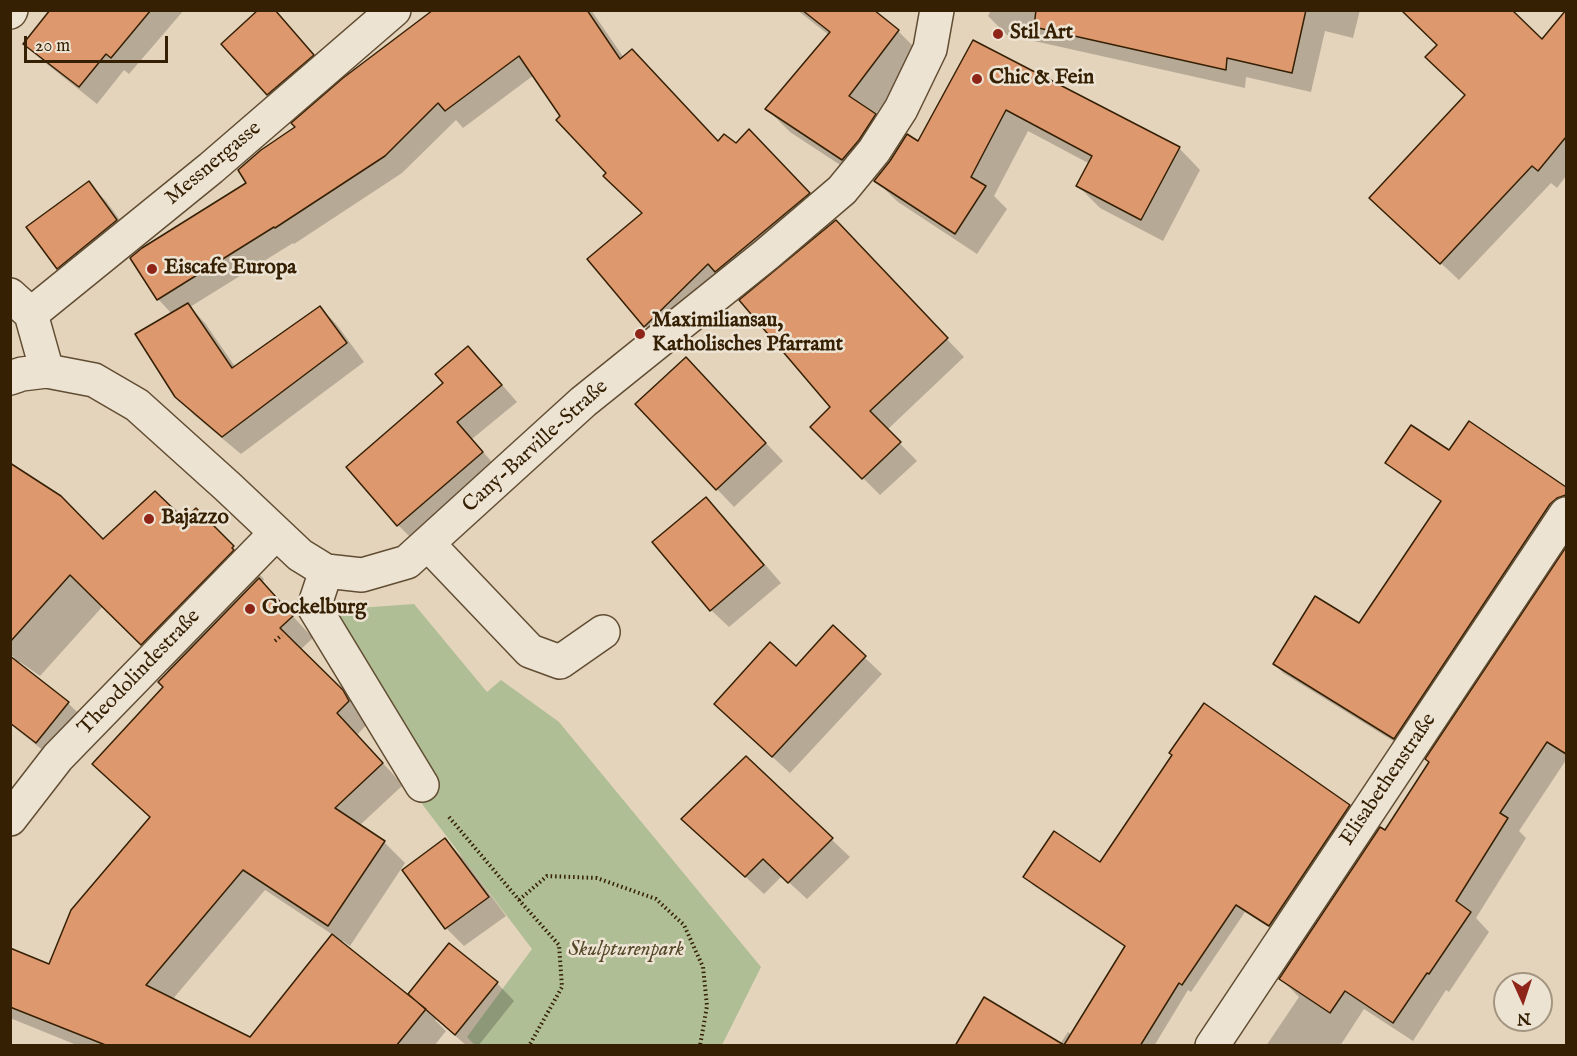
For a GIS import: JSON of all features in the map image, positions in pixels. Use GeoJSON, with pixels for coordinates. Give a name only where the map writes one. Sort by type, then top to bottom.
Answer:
{"type":"FeatureCollection","features":[{"type":"Feature","properties":{"kind":"street","name":"Messnergasse"},"geometry":{"type":"LineString","coordinates":[[21,305],[211,168],[394,10]]}},
{"type":"Feature","properties":{"kind":"street","name":"Cany-Barville-Straße"},"geometry":{"type":"LineString","coordinates":[[10,378],[47,371],[94,380],[137,405],[300,555],[326,571],[362,575],[406,562],[583,402],[842,190],[874,150],[901,109],[930,49],[937,10]]}},
{"type":"Feature","properties":{"kind":"street"},"geometry":{"type":"LineString","coordinates":[[21,305],[47,371]]}},
{"type":"Feature","properties":{"kind":"street","name":"Elisabethenstraße"},"geometry":{"type":"LineString","coordinates":[[1212,1046],[1566,514]]}},
{"type":"Feature","properties":{"kind":"street","name":"Theodolindestraße"},"geometry":{"type":"LineString","coordinates":[[10,819],[58,757],[276,533]]}},
{"type":"Feature","properties":{"kind":"street"},"geometry":{"type":"LineString","coordinates":[[428,544],[530,651],[560,662],[603,632]]}},
{"type":"Feature","properties":{"kind":"street"},"geometry":{"type":"LineString","coordinates":[[326,571],[314,607],[422,785]]}},
{"type":"Feature","properties":{"kind":"path"},"geometry":{"type":"LineString","coordinates":[[422,785],[559,945],[562,987],[529,1046]]}},
{"type":"Feature","properties":{"kind":"path"},"geometry":{"type":"LineString","coordinates":[[519,900],[548,876],[597,878],[656,899],[684,925],[703,967],[707,1006],[700,1046]]}},
{"type":"Feature","properties":{"kind":"green space","name":"Skulpturenpark"},"geometry":{"type":"Polygon","coordinates":[[[414,604],[487,692],[501,680],[559,722],[761,967],[722,1045],[476,1046],[467,1037],[532,949],[416,796],[329,610],[414,604]]]}},
{"type":"Feature","properties":{"kind":"building"},"geometry":{"type":"Polygon","coordinates":[[[50,10],[151,10],[111,58],[106,54],[79,87],[23,44],[50,10]]]}},
{"type":"Feature","properties":{"kind":"building"},"geometry":{"type":"Polygon","coordinates":[[[258,10],[275,10],[314,55],[267,95],[221,44],[258,10]]]}},
{"type":"Feature","properties":{"kind":"building"},"geometry":{"type":"Polygon","coordinates":[[[433,10],[587,10],[620,59],[632,49],[718,141],[724,134],[736,143],[749,129],[810,193],[715,272],[708,264],[644,327],[587,259],[642,213],[603,176],[606,173],[556,120],[560,116],[519,56],[445,111],[438,103],[385,156],[275,228],[157,300],[130,258],[142,248],[246,183],[238,170],[261,150],[295,127],[291,123],[343,78],[433,10]]]}},
{"type":"Feature","properties":{"kind":"building"},"geometry":{"type":"Polygon","coordinates":[[[802,10],[874,10],[899,30],[849,96],[876,114],[842,160],[765,109],[830,32],[802,10]]]}},
{"type":"Feature","properties":{"kind":"building"},"geometry":{"type":"Polygon","coordinates":[[[1036,10],[1306,10],[1292,73],[1227,58],[1226,70],[1034,27],[1036,10]]]}},
{"type":"Feature","properties":{"kind":"building"},"geometry":{"type":"Polygon","coordinates":[[[1401,10],[1512,10],[1542,39],[1566,10],[1566,137],[1538,171],[1532,166],[1440,264],[1369,198],[1465,95],[1425,57],[1437,45],[1401,10]]]}},
{"type":"Feature","properties":{"kind":"building"},"geometry":{"type":"Polygon","coordinates":[[[973,40],[1180,147],[1141,220],[1076,186],[1092,156],[1006,110],[971,177],[986,186],[955,234],[874,181],[907,134],[918,141],[973,40]]]}},
{"type":"Feature","properties":{"kind":"building"},"geometry":{"type":"Polygon","coordinates":[[[89,181],[117,220],[57,269],[26,227],[89,181]]]}},
{"type":"Feature","properties":{"kind":"building"},"geometry":{"type":"Polygon","coordinates":[[[836,220],[948,338],[870,411],[901,442],[862,479],[810,427],[830,407],[739,300],[836,220]]]}},
{"type":"Feature","properties":{"kind":"building"},"geometry":{"type":"Polygon","coordinates":[[[188,303],[232,368],[320,306],[347,343],[222,437],[175,397],[135,334],[188,303]]]}},
{"type":"Feature","properties":{"kind":"building"},"geometry":{"type":"Polygon","coordinates":[[[468,346],[502,385],[457,422],[483,452],[397,526],[346,467],[443,383],[435,374],[468,346]]]}},
{"type":"Feature","properties":{"kind":"building"},"geometry":{"type":"Polygon","coordinates":[[[686,357],[766,443],[716,490],[635,404],[686,357]]]}},
{"type":"Feature","properties":{"kind":"building"},"geometry":{"type":"Polygon","coordinates":[[[1469,421],[1566,487],[1566,495],[1550,504],[1394,739],[1273,664],[1315,596],[1359,623],[1441,501],[1385,463],[1411,425],[1449,450],[1469,421]]]}},
{"type":"Feature","properties":{"kind":"building"},"geometry":{"type":"Polygon","coordinates":[[[10,463],[61,496],[103,539],[155,491],[184,519],[196,508],[234,546],[232,548],[234,550],[141,645],[70,575],[10,642],[10,463]]]}},
{"type":"Feature","properties":{"kind":"building"},"geometry":{"type":"Polygon","coordinates":[[[706,497],[764,565],[710,611],[652,542],[706,497]]]}},
{"type":"Feature","properties":{"kind":"building"},"geometry":{"type":"Polygon","coordinates":[[[1566,547],[1566,754],[1547,742],[1500,813],[1508,818],[1456,901],[1471,912],[1393,1023],[1345,991],[1330,1013],[1279,979],[1380,827],[1385,830],[1429,762],[1425,759],[1566,547]]]}},
{"type":"Feature","properties":{"kind":"building"},"geometry":{"type":"Polygon","coordinates":[[[259,578],[293,616],[280,628],[343,690],[349,701],[337,713],[383,763],[335,808],[385,841],[328,926],[243,870],[146,985],[250,1037],[332,934],[426,1009],[396,1046],[108,1046],[10,1007],[10,948],[49,964],[71,910],[150,817],[92,764],[163,687],[158,682],[259,578]]]}},
{"type":"Feature","properties":{"kind":"building"},"geometry":{"type":"Polygon","coordinates":[[[833,625],[866,656],[772,757],[714,704],[770,642],[796,666],[833,625]]]}},
{"type":"Feature","properties":{"kind":"building"},"geometry":{"type":"Polygon","coordinates":[[[10,656],[69,702],[36,743],[10,723],[10,656]]]}},
{"type":"Feature","properties":{"kind":"building"},"geometry":{"type":"Polygon","coordinates":[[[1204,703],[1350,805],[1269,926],[1236,905],[1182,985],[1179,983],[1140,1046],[955,1046],[984,997],[1064,1045],[1125,946],[1023,877],[1054,831],[1100,862],[1172,755],[1169,753],[1204,703]]]}},
{"type":"Feature","properties":{"kind":"building"},"geometry":{"type":"Polygon","coordinates":[[[746,756],[833,838],[788,883],[763,859],[745,877],[681,819],[746,756]]]}},
{"type":"Feature","properties":{"kind":"building"},"geometry":{"type":"Polygon","coordinates":[[[445,838],[489,897],[445,929],[402,870],[445,838]]]}},
{"type":"Feature","properties":{"kind":"building"},"geometry":{"type":"Polygon","coordinates":[[[449,943],[498,982],[455,1035],[408,994],[449,943]]]}},
{"type":"Feature","properties":{"kind":"place","name":"Stil Art"},"geometry":{"type":"Point","coordinates":[998,34]}},
{"type":"Feature","properties":{"kind":"place","name":"Chic & Fein"},"geometry":{"type":"Point","coordinates":[977,79]}},
{"type":"Feature","properties":{"kind":"place","name":"Eiscafe Europa"},"geometry":{"type":"Point","coordinates":[152,269]}},
{"type":"Feature","properties":{"kind":"place","name":"Maximiliansau, Katholisches Pfarramt"},"geometry":{"type":"Point","coordinates":[640,334]}},
{"type":"Feature","properties":{"kind":"place","name":"Bajazzo"},"geometry":{"type":"Point","coordinates":[149,519]}},
{"type":"Feature","properties":{"kind":"place","name":"Gockelburg"},"geometry":{"type":"Point","coordinates":[250,609]}}]}
